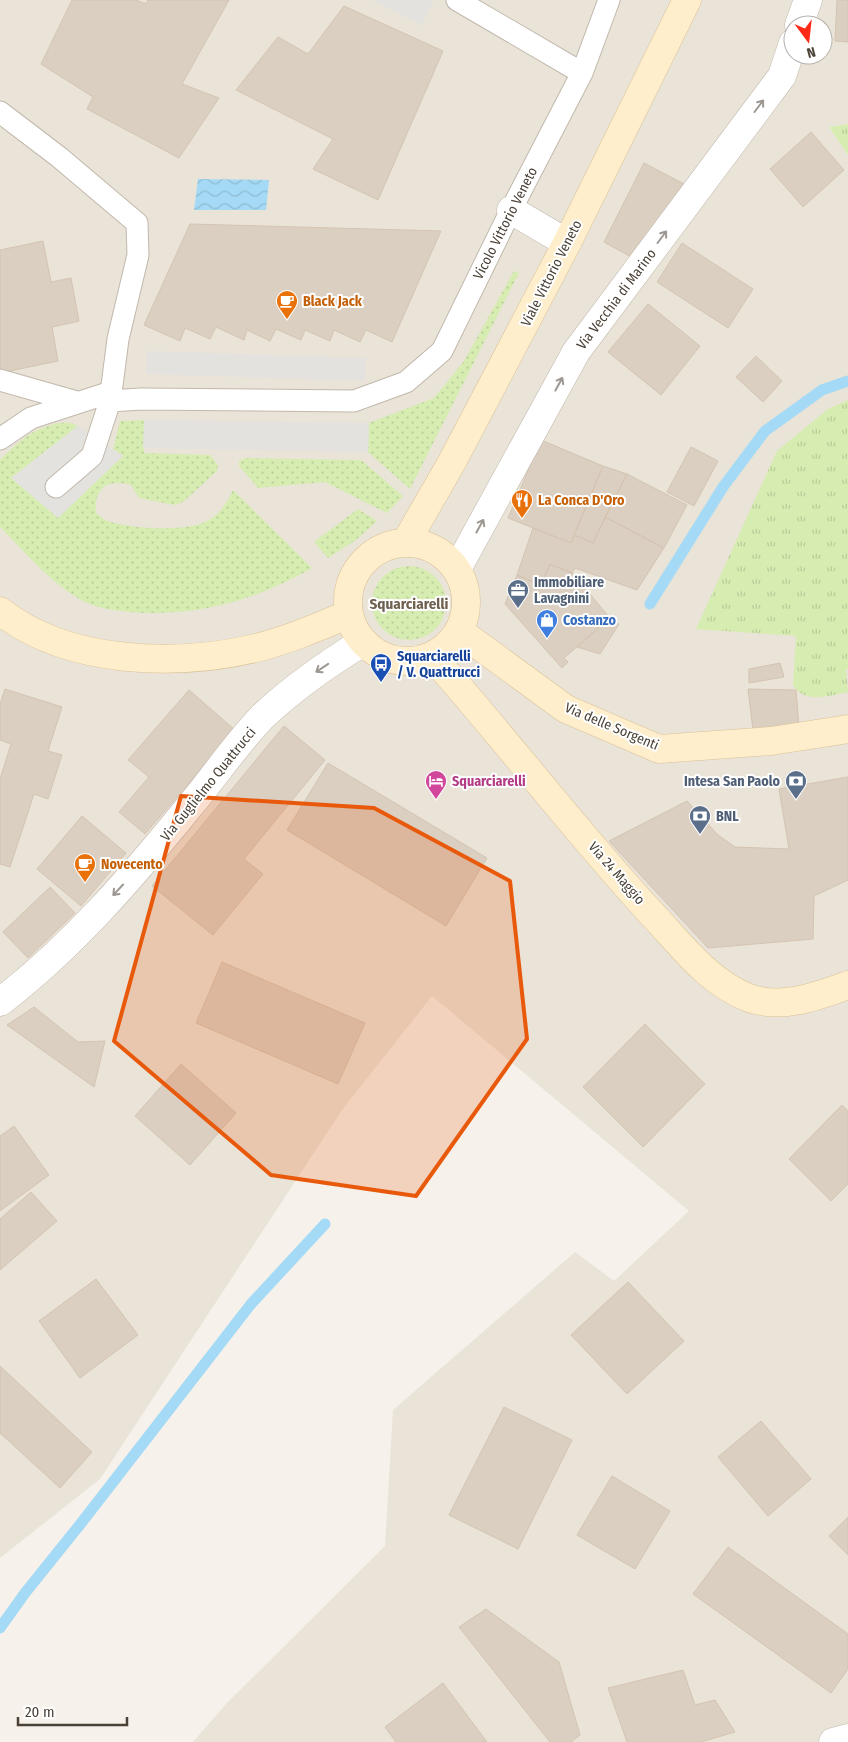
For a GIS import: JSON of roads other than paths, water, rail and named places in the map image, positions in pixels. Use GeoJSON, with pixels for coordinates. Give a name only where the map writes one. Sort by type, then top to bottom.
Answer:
{"type":"FeatureCollection","features":[{"type":"Feature","properties":{"kind":"main road","name":"Viale Vittorio Veneto"},"geometry":{"type":"LineString","coordinates":[[406,542],[452,462],[568,243],[687,0]]}},
{"type":"Feature","properties":{"kind":"main road"},"geometry":{"type":"LineString","coordinates":[[406,542],[426,546],[443,555],[457,569],[464,584],[467,600],[465,616],[459,631],[447,646],[432,656],[414,661],[395,660],[378,653],[363,642],[354,629],[349,614],[348,596],[352,579],[361,565],[374,552],[390,545],[406,542]]}},
{"type":"Feature","properties":{"kind":"main road"},"geometry":{"type":"LineString","coordinates":[[0,611],[28,629],[64,644],[111,654],[163,658],[193,657],[254,648],[300,634],[349,614]]}},
{"type":"Feature","properties":{"kind":"main road","name":"Via delle Sorgenti"},"geometry":{"type":"LineString","coordinates":[[459,631],[566,710],[659,749],[771,741],[848,729]]}},
{"type":"Feature","properties":{"kind":"main road","name":"Via 24 Maggio"},"geometry":{"type":"LineString","coordinates":[[432,656],[488,719],[610,868],[696,961],[720,983],[750,999],[778,1002],[814,997],[848,985]]}},
{"type":"Feature","properties":{"kind":"street"},"geometry":{"type":"LineString","coordinates":[[803,15],[808,0]]}},
{"type":"Feature","properties":{"kind":"street","name":"Via Vecchia di Marino"},"geometry":{"type":"LineString","coordinates":[[457,569],[576,352],[782,76],[786,65]]}},
{"type":"Feature","properties":{"kind":"street"},"geometry":{"type":"LineString","coordinates":[[511,210],[568,243]]}},
{"type":"Feature","properties":{"kind":"street","name":"Via Guglielmo Quattrucci"},"geometry":{"type":"LineString","coordinates":[[0,1002],[69,941],[119,889],[156,848],[262,718],[304,681],[363,642]]}},
{"type":"Feature","properties":{"kind":"street"},"geometry":{"type":"LineString","coordinates":[[833,1742],[848,1738]]}},
{"type":"Feature","properties":{"kind":"lane"},"geometry":{"type":"LineString","coordinates":[[457,0],[582,73]]}},
{"type":"Feature","properties":{"kind":"lane","name":"Vicolo Vittorio Veneto"},"geometry":{"type":"LineString","coordinates":[[110,396],[140,399],[354,401],[406,382],[442,351],[511,210],[582,73],[608,0]]}},
{"type":"Feature","properties":{"kind":"lane"},"geometry":{"type":"LineString","coordinates":[[0,112],[59,157],[137,222],[138,255],[118,339],[110,396],[92,456],[56,487]]}},
{"type":"Feature","properties":{"kind":"lane"},"geometry":{"type":"LineString","coordinates":[[0,380],[77,402]]}},
{"type":"Feature","properties":{"kind":"lane"},"geometry":{"type":"LineString","coordinates":[[0,392],[24,388]]}},
{"type":"Feature","properties":{"kind":"lane"},"geometry":{"type":"LineString","coordinates":[[0,423],[31,418],[77,402],[110,396]]}},
{"type":"Feature","properties":{"kind":"lane"},"geometry":{"type":"LineString","coordinates":[[0,439],[31,418]]}},
{"type":"Feature","properties":{"kind":"water"},"geometry":{"type":"Polygon","coordinates":[[[198,179],[269,180],[266,210],[194,210],[198,179]]]}},
{"type":"Feature","properties":{"kind":"waterway"},"geometry":{"type":"LineString","coordinates":[[650,604],[723,487],[765,431],[822,390],[848,381]]}},
{"type":"Feature","properties":{"kind":"waterway"},"geometry":{"type":"LineString","coordinates":[[0,1628],[25,1593],[251,1304],[325,1224]]}},
{"type":"Feature","properties":{"kind":"place","name":"Black Jack"},"geometry":{"type":"Point","coordinates":[287,320]}},
{"type":"Feature","properties":{"kind":"place","name":"La Conca D'Oro"},"geometry":{"type":"Point","coordinates":[522,519]}},
{"type":"Feature","properties":{"kind":"place","name":"Immobiliare Lavagnini"},"geometry":{"type":"Point","coordinates":[518,609]}},
{"type":"Feature","properties":{"kind":"place","name":"Costanzo"},"geometry":{"type":"Point","coordinates":[547,639]}},
{"type":"Feature","properties":{"kind":"place","name":"Squarciarelli / V. Quattrucci"},"geometry":{"type":"Point","coordinates":[381,683]}},
{"type":"Feature","properties":{"kind":"place","name":"Squarciarelli"},"geometry":{"type":"Point","coordinates":[436,800]}},
{"type":"Feature","properties":{"kind":"place","name":"Intesa San Paolo"},"geometry":{"type":"Point","coordinates":[796,800]}},
{"type":"Feature","properties":{"kind":"place","name":"BNL"},"geometry":{"type":"Point","coordinates":[700,835]}},
{"type":"Feature","properties":{"kind":"place","name":"Novecento"},"geometry":{"type":"Point","coordinates":[85,883]}},
{"type":"Feature","properties":{"kind":"district","name":"Squarciarelli"},"geometry":{"type":"Point","coordinates":[409,604]}}]}
